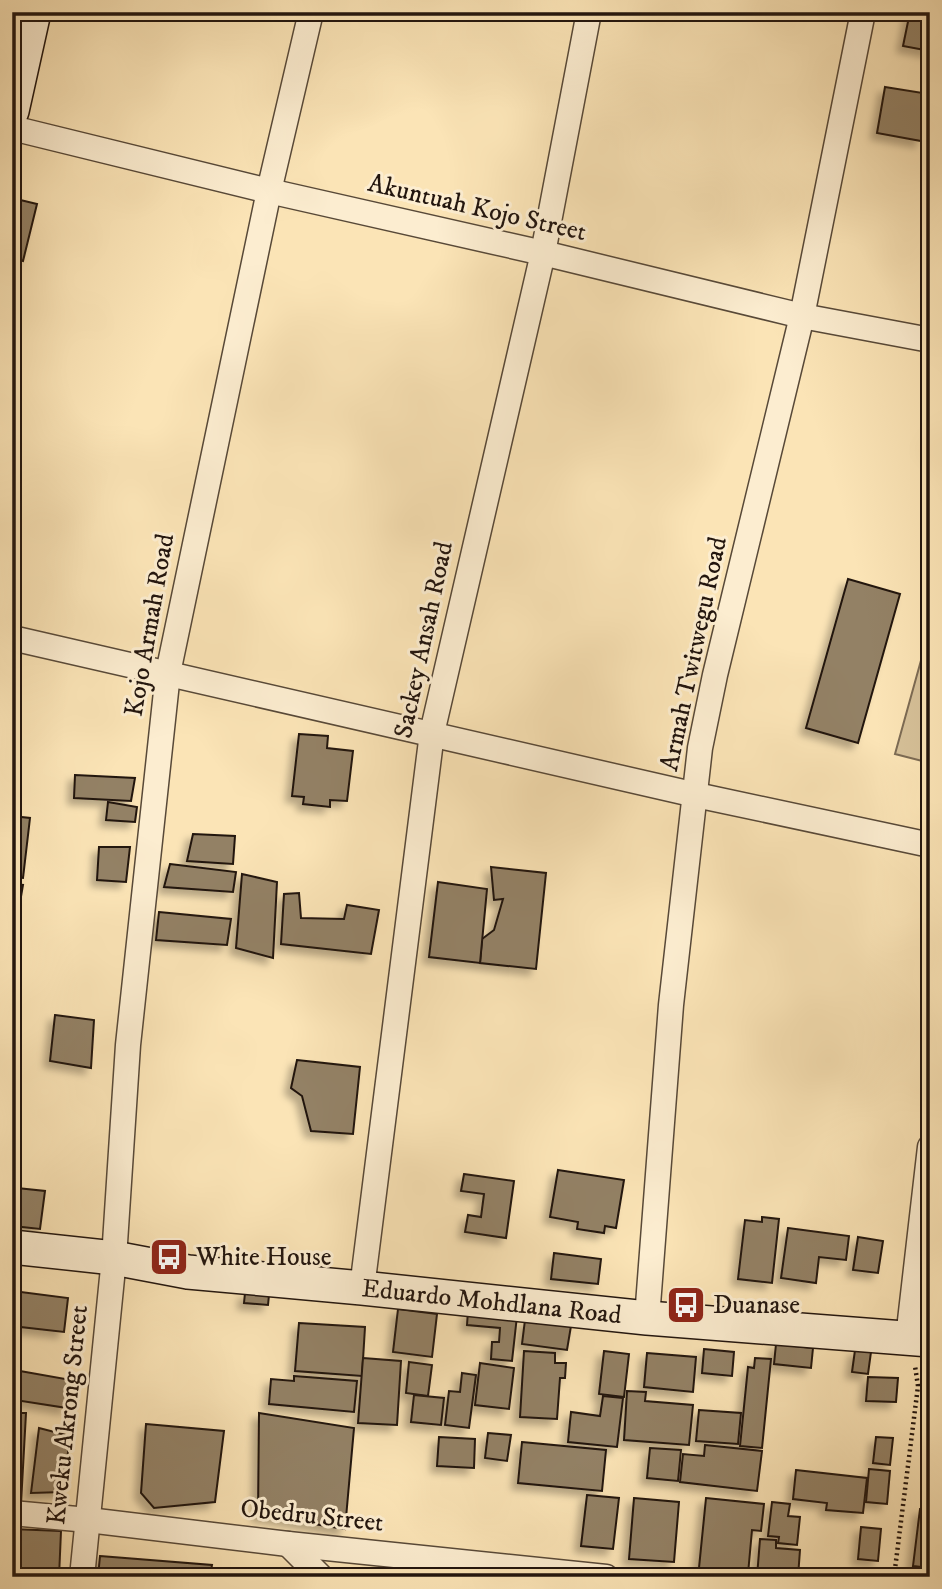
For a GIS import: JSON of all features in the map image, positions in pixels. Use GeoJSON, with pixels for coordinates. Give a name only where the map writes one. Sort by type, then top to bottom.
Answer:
{"type":"FeatureCollection","features":[{"type":"Feature","properties":{"kind":"main road"},"geometry":{"type":"LineString","coordinates":[[12,111],[34,12]]}},
{"type":"Feature","properties":{"kind":"main road","name":"Eduardo Mohdlana Road"},"geometry":{"type":"LineString","coordinates":[[12,1247],[114,1258],[188,1272],[647,1318],[919,1339]]}},
{"type":"Feature","properties":{"kind":"street","name":"Kojo Armah Road"},"geometry":{"type":"LineString","coordinates":[[114,1258],[128,1045],[168,673],[269,191],[312,12]]}},
{"type":"Feature","properties":{"kind":"street","name":"Sackey Ansah Road"},"geometry":{"type":"LineString","coordinates":[[362,1288],[432,733],[543,253],[589,12]]}},
{"type":"Feature","properties":{"kind":"street","name":"Armah Twitwegu Road"},"geometry":{"type":"LineString","coordinates":[[647,1318],[671,1005],[700,748],[715,675],[802,316],[863,12]]}},
{"type":"Feature","properties":{"kind":"street","name":"Akuntuah Kojo Street"},"geometry":{"type":"LineString","coordinates":[[12,128],[802,316],[930,340]]}},
{"type":"Feature","properties":{"kind":"street"},"geometry":{"type":"LineString","coordinates":[[12,638],[696,795],[930,845]]}},
{"type":"Feature","properties":{"kind":"street"},"geometry":{"type":"LineString","coordinates":[[919,1339],[930,1147]]}},
{"type":"Feature","properties":{"kind":"street","name":"Kweku Akrong Street"},"geometry":{"type":"LineString","coordinates":[[82,1577],[114,1258]]}},
{"type":"Feature","properties":{"kind":"street","name":"Obedru Street"},"geometry":{"type":"LineString","coordinates":[[12,1513],[606,1577]]}},
{"type":"Feature","properties":{"kind":"street"},"geometry":{"type":"LineString","coordinates":[[288,1544],[321,1577]]}},
{"type":"Feature","properties":{"kind":"path"},"geometry":{"type":"LineString","coordinates":[[894,1577],[918,1386],[914,1360],[919,1339]]}},
{"type":"Feature","properties":{"kind":"shaded area"},"geometry":{"type":"Polygon","coordinates":[[[930,628],[930,763],[895,754],[930,628]]]}},
{"type":"Feature","properties":{"kind":"building"},"geometry":{"type":"Polygon","coordinates":[[[910,12],[930,12],[930,51],[903,46],[910,12]]]}},
{"type":"Feature","properties":{"kind":"building"},"geometry":{"type":"Polygon","coordinates":[[[885,87],[929,94],[921,141],[877,133],[885,87]]]}},
{"type":"Feature","properties":{"kind":"building"},"geometry":{"type":"Polygon","coordinates":[[[12,198],[37,204],[23,261],[15,259],[18,245],[12,243],[12,198]]]}},
{"type":"Feature","properties":{"kind":"building"},"geometry":{"type":"Polygon","coordinates":[[[848,579],[900,594],[858,743],[806,728],[848,579]]]}},
{"type":"Feature","properties":{"kind":"building"},"geometry":{"type":"Polygon","coordinates":[[[299,734],[328,736],[327,748],[353,751],[347,801],[330,800],[330,807],[303,804],[304,797],[292,796],[299,734]]]}},
{"type":"Feature","properties":{"kind":"building"},"geometry":{"type":"Polygon","coordinates":[[[75,775],[135,778],[131,801],[74,798],[75,775]]]}},
{"type":"Feature","properties":{"kind":"building"},"geometry":{"type":"Polygon","coordinates":[[[108,802],[137,807],[135,822],[106,820],[108,802]]]}},
{"type":"Feature","properties":{"kind":"building"},"geometry":{"type":"Polygon","coordinates":[[[12,816],[30,818],[23,878],[12,877],[12,816]]]}},
{"type":"Feature","properties":{"kind":"building"},"geometry":{"type":"Polygon","coordinates":[[[193,834],[235,836],[233,864],[187,861],[193,834]]]}},
{"type":"Feature","properties":{"kind":"building"},"geometry":{"type":"Polygon","coordinates":[[[99,847],[130,847],[126,882],[97,880],[99,847]]]}},
{"type":"Feature","properties":{"kind":"building"},"geometry":{"type":"Polygon","coordinates":[[[170,864],[236,872],[233,892],[164,887],[170,864]]]}},
{"type":"Feature","properties":{"kind":"building"},"geometry":{"type":"Polygon","coordinates":[[[491,867],[546,873],[536,969],[480,963],[482,939],[494,930],[503,899],[494,900],[491,867]]]}},
{"type":"Feature","properties":{"kind":"building"},"geometry":{"type":"Polygon","coordinates":[[[242,874],[277,882],[273,958],[236,948],[242,874]]]}},
{"type":"Feature","properties":{"kind":"building"},"geometry":{"type":"Polygon","coordinates":[[[438,882],[487,889],[480,963],[429,957],[438,882]]]}},
{"type":"Feature","properties":{"kind":"building"},"geometry":{"type":"Polygon","coordinates":[[[12,884],[23,885],[13,943],[12,943],[12,884]]]}},
{"type":"Feature","properties":{"kind":"building"},"geometry":{"type":"Polygon","coordinates":[[[299,893],[301,918],[344,919],[347,905],[379,910],[371,954],[281,944],[284,894],[299,893]]]}},
{"type":"Feature","properties":{"kind":"building"},"geometry":{"type":"Polygon","coordinates":[[[159,912],[231,919],[227,945],[156,940],[159,912]]]}},
{"type":"Feature","properties":{"kind":"building"},"geometry":{"type":"Polygon","coordinates":[[[55,1015],[94,1020],[91,1068],[50,1061],[55,1015]]]}},
{"type":"Feature","properties":{"kind":"building"},"geometry":{"type":"Polygon","coordinates":[[[297,1060],[360,1067],[353,1134],[311,1131],[302,1096],[291,1088],[297,1060]]]}},
{"type":"Feature","properties":{"kind":"building"},"geometry":{"type":"Polygon","coordinates":[[[558,1170],[624,1180],[616,1228],[605,1226],[604,1233],[577,1229],[578,1222],[550,1217],[558,1170]]]}},
{"type":"Feature","properties":{"kind":"building"},"geometry":{"type":"Polygon","coordinates":[[[464,1174],[514,1181],[506,1238],[465,1232],[468,1215],[481,1217],[484,1194],[461,1191],[464,1174]]]}},
{"type":"Feature","properties":{"kind":"building"},"geometry":{"type":"Polygon","coordinates":[[[17,1188],[45,1191],[40,1229],[13,1226],[17,1188]]]}},
{"type":"Feature","properties":{"kind":"building"},"geometry":{"type":"Polygon","coordinates":[[[762,1217],[779,1219],[772,1283],[738,1279],[745,1220],[762,1222],[762,1217]]]}},
{"type":"Feature","properties":{"kind":"building"},"geometry":{"type":"Polygon","coordinates":[[[788,1228],[849,1236],[846,1260],[819,1257],[816,1283],[781,1278],[788,1228]]]}},
{"type":"Feature","properties":{"kind":"building"},"geometry":{"type":"Polygon","coordinates":[[[858,1237],[883,1241],[878,1273],[853,1270],[858,1237]]]}},
{"type":"Feature","properties":{"kind":"building"},"geometry":{"type":"Polygon","coordinates":[[[554,1253],[601,1259],[598,1284],[551,1279],[554,1253]]]}},
{"type":"Feature","properties":{"kind":"building"},"geometry":{"type":"Polygon","coordinates":[[[13,1291],[68,1298],[64,1332],[12,1326],[13,1291]]]}},
{"type":"Feature","properties":{"kind":"building"},"geometry":{"type":"Polygon","coordinates":[[[245,1293],[269,1295],[268,1305],[244,1303],[245,1293]]]}},
{"type":"Feature","properties":{"kind":"building"},"geometry":{"type":"Polygon","coordinates":[[[398,1309],[437,1314],[432,1357],[393,1352],[398,1309]]]}},
{"type":"Feature","properties":{"kind":"building"},"geometry":{"type":"Polygon","coordinates":[[[468,1311],[517,1316],[512,1361],[491,1359],[492,1342],[499,1342],[500,1328],[467,1325],[468,1311]]]}},
{"type":"Feature","properties":{"kind":"building"},"geometry":{"type":"Polygon","coordinates":[[[525,1320],[572,1320],[567,1350],[522,1344],[525,1320]]]}},
{"type":"Feature","properties":{"kind":"building"},"geometry":{"type":"Polygon","coordinates":[[[299,1323],[365,1327],[362,1376],[295,1371],[299,1323]]]}},
{"type":"Feature","properties":{"kind":"building"},"geometry":{"type":"Polygon","coordinates":[[[776,1344],[813,1348],[811,1368],[774,1364],[776,1344]]]}},
{"type":"Feature","properties":{"kind":"building"},"geometry":{"type":"Polygon","coordinates":[[[704,1349],[734,1352],[732,1376],[702,1373],[704,1349]]]}},
{"type":"Feature","properties":{"kind":"building"},"geometry":{"type":"Polygon","coordinates":[[[855,1350],[871,1352],[868,1374],[852,1372],[855,1350]]]}},
{"type":"Feature","properties":{"kind":"building"},"geometry":{"type":"Polygon","coordinates":[[[524,1351],[555,1353],[555,1363],[566,1363],[565,1378],[560,1378],[557,1419],[520,1417],[524,1351]]]}},
{"type":"Feature","properties":{"kind":"building"},"geometry":{"type":"Polygon","coordinates":[[[604,1351],[629,1354],[624,1397],[599,1394],[604,1351]]]}},
{"type":"Feature","properties":{"kind":"building"},"geometry":{"type":"Polygon","coordinates":[[[647,1353],[696,1357],[693,1392],[644,1387],[647,1353]]]}},
{"type":"Feature","properties":{"kind":"building"},"geometry":{"type":"Polygon","coordinates":[[[363,1358],[401,1361],[397,1425],[358,1423],[363,1358]]]}},
{"type":"Feature","properties":{"kind":"building"},"geometry":{"type":"Polygon","coordinates":[[[755,1358],[771,1359],[762,1448],[740,1446],[748,1367],[754,1368],[755,1358]]]}},
{"type":"Feature","properties":{"kind":"building"},"geometry":{"type":"Polygon","coordinates":[[[409,1362],[432,1365],[428,1396],[406,1393],[409,1362]]]}},
{"type":"Feature","properties":{"kind":"building"},"geometry":{"type":"Polygon","coordinates":[[[480,1363],[514,1368],[509,1409],[475,1405],[480,1363]]]}},
{"type":"Feature","properties":{"kind":"building"},"geometry":{"type":"Polygon","coordinates":[[[20,1371],[71,1380],[67,1408],[15,1400],[20,1371]]]}},
{"type":"Feature","properties":{"kind":"building"},"geometry":{"type":"Polygon","coordinates":[[[462,1373],[476,1375],[469,1428],[445,1425],[449,1391],[460,1392],[462,1373]]]}},
{"type":"Feature","properties":{"kind":"building"},"geometry":{"type":"Polygon","coordinates":[[[294,1376],[357,1381],[354,1412],[269,1404],[271,1379],[294,1381],[294,1376]]]}},
{"type":"Feature","properties":{"kind":"building"},"geometry":{"type":"Polygon","coordinates":[[[868,1377],[898,1378],[896,1402],[866,1401],[868,1377]]]}},
{"type":"Feature","properties":{"kind":"building"},"geometry":{"type":"Polygon","coordinates":[[[627,1391],[646,1392],[645,1401],[693,1405],[689,1445],[624,1440],[627,1391]]]}},
{"type":"Feature","properties":{"kind":"building"},"geometry":{"type":"Polygon","coordinates":[[[414,1395],[444,1398],[441,1425],[411,1422],[414,1395]]]}},
{"type":"Feature","properties":{"kind":"building"},"geometry":{"type":"Polygon","coordinates":[[[603,1396],[623,1398],[617,1447],[568,1442],[571,1412],[600,1416],[603,1396]]]}},
{"type":"Feature","properties":{"kind":"building"},"geometry":{"type":"Polygon","coordinates":[[[699,1410],[741,1413],[738,1444],[696,1441],[699,1410]]]}},
{"type":"Feature","properties":{"kind":"building"},"geometry":{"type":"Polygon","coordinates":[[[12,1413],[26,1413],[21,1504],[12,1503],[12,1413]]]}},
{"type":"Feature","properties":{"kind":"building"},"geometry":{"type":"Polygon","coordinates":[[[259,1413],[354,1428],[345,1529],[258,1515],[259,1413]]]}},
{"type":"Feature","properties":{"kind":"building"},"geometry":{"type":"Polygon","coordinates":[[[146,1424],[224,1431],[215,1502],[154,1508],[141,1493],[146,1424]]]}},
{"type":"Feature","properties":{"kind":"building"},"geometry":{"type":"Polygon","coordinates":[[[39,1428],[70,1436],[63,1492],[31,1493],[39,1428]]]}},
{"type":"Feature","properties":{"kind":"building"},"geometry":{"type":"Polygon","coordinates":[[[488,1433],[511,1435],[507,1461],[485,1458],[488,1433]]]}},
{"type":"Feature","properties":{"kind":"building"},"geometry":{"type":"Polygon","coordinates":[[[439,1437],[475,1439],[474,1468],[437,1466],[439,1437]]]}},
{"type":"Feature","properties":{"kind":"building"},"geometry":{"type":"Polygon","coordinates":[[[876,1437],[893,1438],[890,1465],[873,1463],[876,1437]]]}},
{"type":"Feature","properties":{"kind":"building"},"geometry":{"type":"Polygon","coordinates":[[[522,1442],[606,1450],[602,1491],[518,1483],[522,1442]]]}},
{"type":"Feature","properties":{"kind":"building"},"geometry":{"type":"Polygon","coordinates":[[[705,1445],[762,1451],[757,1491],[680,1482],[683,1454],[704,1456],[705,1445]]]}},
{"type":"Feature","properties":{"kind":"building"},"geometry":{"type":"Polygon","coordinates":[[[650,1448],[681,1450],[678,1481],[647,1478],[650,1448]]]}},
{"type":"Feature","properties":{"kind":"building"},"geometry":{"type":"Polygon","coordinates":[[[869,1469],[890,1471],[887,1504],[866,1502],[869,1469]]]}},
{"type":"Feature","properties":{"kind":"building"},"geometry":{"type":"Polygon","coordinates":[[[796,1470],[867,1478],[863,1513],[826,1510],[827,1503],[793,1499],[796,1470]]]}},
{"type":"Feature","properties":{"kind":"building"},"geometry":{"type":"Polygon","coordinates":[[[587,1495],[619,1498],[613,1549],[581,1546],[587,1495]]]}},
{"type":"Feature","properties":{"kind":"building"},"geometry":{"type":"Polygon","coordinates":[[[634,1498],[679,1502],[674,1562],[629,1559],[634,1498]]]}},
{"type":"Feature","properties":{"kind":"building"},"geometry":{"type":"Polygon","coordinates":[[[706,1498],[764,1504],[761,1531],[752,1530],[748,1574],[699,1568],[706,1498]]]}},
{"type":"Feature","properties":{"kind":"building"},"geometry":{"type":"Polygon","coordinates":[[[772,1502],[790,1504],[788,1516],[800,1517],[797,1545],[778,1543],[779,1537],[768,1536],[772,1502]]]}},
{"type":"Feature","properties":{"kind":"building"},"geometry":{"type":"Polygon","coordinates":[[[920,1509],[930,1510],[930,1568],[913,1566],[920,1509]]]}},
{"type":"Feature","properties":{"kind":"building"},"geometry":{"type":"Polygon","coordinates":[[[861,1527],[881,1529],[878,1561],[858,1559],[861,1527]]]}},
{"type":"Feature","properties":{"kind":"building"},"geometry":{"type":"Polygon","coordinates":[[[12,1529],[61,1531],[59,1577],[12,1577],[12,1529]]]}},
{"type":"Feature","properties":{"kind":"building"},"geometry":{"type":"Polygon","coordinates":[[[760,1539],[776,1540],[776,1548],[800,1550],[798,1577],[757,1577],[760,1539]]]}},
{"type":"Feature","properties":{"kind":"building"},"geometry":{"type":"Polygon","coordinates":[[[100,1556],[212,1565],[210,1577],[98,1577],[100,1556]]]}},
{"type":"Feature","properties":{"kind":"place","name":"White House"},"geometry":{"type":"Point","coordinates":[169,1257]}},
{"type":"Feature","properties":{"kind":"place","name":"Duanase"},"geometry":{"type":"Point","coordinates":[686,1305]}}]}
